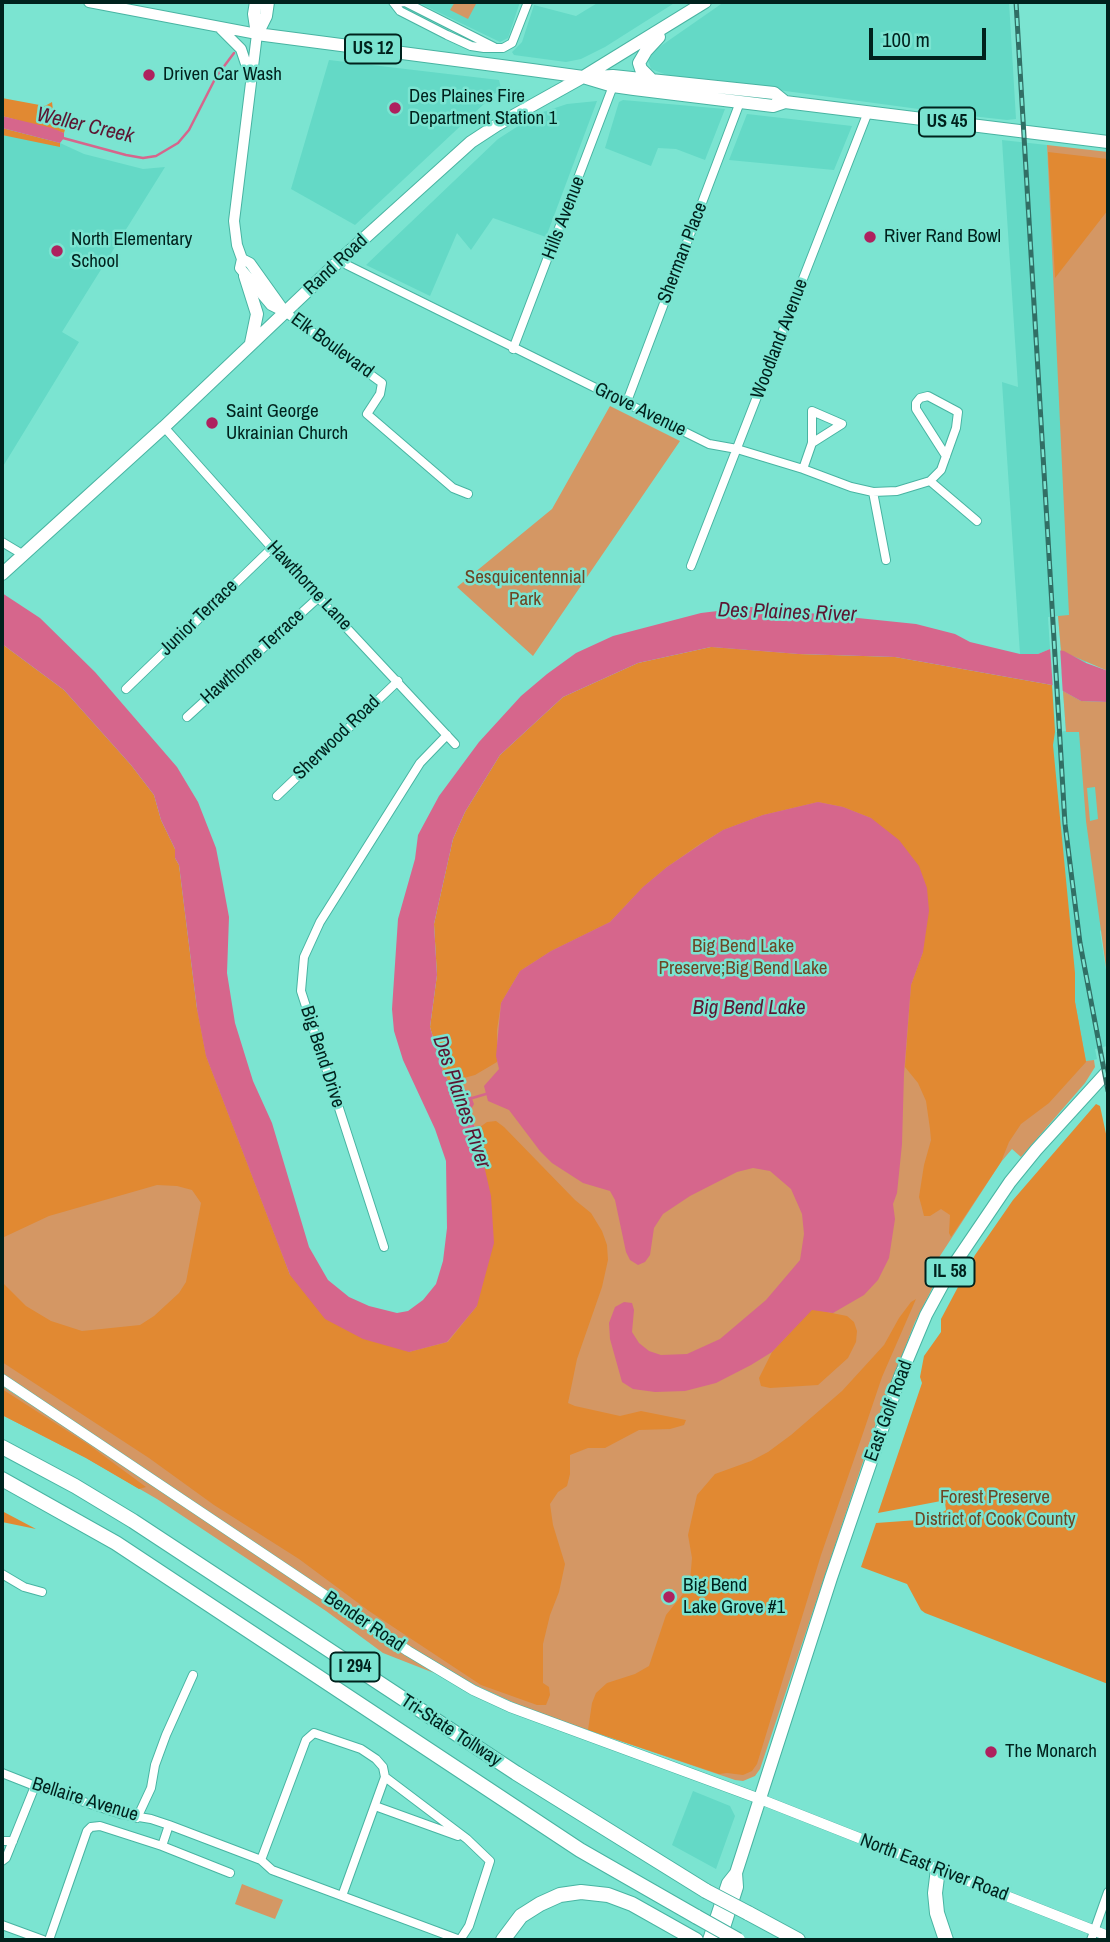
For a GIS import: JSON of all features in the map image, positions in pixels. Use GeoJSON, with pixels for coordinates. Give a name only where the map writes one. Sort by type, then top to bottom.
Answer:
{"type":"FeatureCollection","features":[{"type":"Feature","properties":{"kind":"highway","name":"Tri-State Tollway"},"geometry":{"type":"LineString","coordinates":[[2,1447],[133,1521],[516,1773],[706,1891],[798,1940]]}},
{"type":"Feature","properties":{"kind":"highway","name":"Tri-State Tollway"},"geometry":{"type":"LineString","coordinates":[[2,1479],[116,1543],[580,1850],[738,1940]]}},
{"type":"Feature","properties":{"kind":"highway"},"geometry":{"type":"LineString","coordinates":[[938,1869],[935,1893],[937,1913],[946,1940]]}},
{"type":"Feature","properties":{"kind":"highway"},"geometry":{"type":"LineString","coordinates":[[503,1940],[521,1916],[540,1904],[560,1895],[581,1892],[608,1895],[632,1904],[694,1939]]}},
{"type":"Feature","properties":{"kind":"main road"},"geometry":{"type":"LineString","coordinates":[[89,2],[257,34]]}},
{"type":"Feature","properties":{"kind":"main road"},"geometry":{"type":"LineString","coordinates":[[251,344],[257,314],[240,268],[242,259],[234,221],[257,34],[254,14],[256,2]]}},
{"type":"Feature","properties":{"kind":"main road"},"geometry":{"type":"LineString","coordinates":[[257,34],[266,16],[268,2]]}},
{"type":"Feature","properties":{"kind":"main road","name":"Rand Road"},"geometry":{"type":"LineString","coordinates":[[2,574],[471,142],[531,105],[583,78],[705,2]]}},
{"type":"Feature","properties":{"kind":"main road"},"geometry":{"type":"LineString","coordinates":[[652,80],[643,72],[639,62],[673,22]]}},
{"type":"Feature","properties":{"kind":"main road"},"geometry":{"type":"LineString","coordinates":[[218,27],[241,49],[249,68],[251,84]]}},
{"type":"Feature","properties":{"kind":"main road","name":"US 12"},"geometry":{"type":"LineString","coordinates":[[257,34],[583,78]]}},
{"type":"Feature","properties":{"kind":"main road","name":"US 45"},"geometry":{"type":"LineString","coordinates":[[583,78],[613,76],[774,93],[785,102]]}},
{"type":"Feature","properties":{"kind":"main road","name":"US 45"},"geometry":{"type":"LineString","coordinates":[[583,78],[613,86],[740,103],[773,106],[785,102],[1108,142]]}},
{"type":"Feature","properties":{"kind":"main road","name":"Elk Boulevard"},"geometry":{"type":"LineString","coordinates":[[242,259],[250,263],[285,312]]}},
{"type":"Feature","properties":{"kind":"main road","name":"Elk Boulevard"},"geometry":{"type":"LineString","coordinates":[[245,276],[271,305],[285,312]]}},
{"type":"Feature","properties":{"kind":"main road","name":"East Golf Road"},"geometry":{"type":"LineString","coordinates":[[761,1799],[831,1578],[900,1377],[926,1315],[951,1269],[1010,1182],[1035,1150],[1108,1071]]}},
{"type":"Feature","properties":{"kind":"main road","name":"IL 58"},"geometry":{"type":"LineString","coordinates":[[709,1940],[727,1884],[736,1873],[761,1799]]}},
{"type":"Feature","properties":{"kind":"main road","name":"IL 58"},"geometry":{"type":"LineString","coordinates":[[720,1940],[737,1887],[736,1873]]}},
{"type":"Feature","properties":{"kind":"street"},"geometry":{"type":"LineString","coordinates":[[394,2],[400,11],[461,43],[496,48],[510,45],[515,40],[528,2]]}},
{"type":"Feature","properties":{"kind":"street","name":"Hills Avenue"},"geometry":{"type":"LineString","coordinates":[[513,349],[613,86]]}},
{"type":"Feature","properties":{"kind":"street","name":"Sherman Place"},"geometry":{"type":"LineString","coordinates":[[626,404],[740,103]]}},
{"type":"Feature","properties":{"kind":"street","name":"Woodland Avenue"},"geometry":{"type":"LineString","coordinates":[[691,566],[868,112]]}},
{"type":"Feature","properties":{"kind":"street","name":"Grove Avenue"},"geometry":{"type":"LineString","coordinates":[[339,261],[709,444],[803,468],[851,487],[873,492],[897,491],[930,481]]}},
{"type":"Feature","properties":{"kind":"street","name":"Elk Boulevard"},"geometry":{"type":"LineString","coordinates":[[285,312],[382,383],[380,394],[367,414],[453,488],[468,494]]}},
{"type":"Feature","properties":{"kind":"street"},"geometry":{"type":"LineString","coordinates":[[946,456],[916,409],[916,403],[923,396],[958,412],[959,418],[946,456],[941,470],[930,481],[978,521]]}},
{"type":"Feature","properties":{"kind":"street"},"geometry":{"type":"LineString","coordinates":[[803,468],[812,443],[812,411],[842,424],[812,443]]}},
{"type":"Feature","properties":{"kind":"street","name":"Hawthorne Lane"},"geometry":{"type":"LineString","coordinates":[[164,427],[272,548],[455,744]]}},
{"type":"Feature","properties":{"kind":"street"},"geometry":{"type":"LineString","coordinates":[[873,492],[886,560]]}},
{"type":"Feature","properties":{"kind":"street"},"geometry":{"type":"LineString","coordinates":[[2,542],[22,554]]}},
{"type":"Feature","properties":{"kind":"street","name":"Junior Terrace"},"geometry":{"type":"LineString","coordinates":[[126,689],[272,548]]}},
{"type":"Feature","properties":{"kind":"street","name":"Hawthorne Terrace"},"geometry":{"type":"LineString","coordinates":[[187,717],[319,597]]}},
{"type":"Feature","properties":{"kind":"street","name":"Sherwood Road"},"geometry":{"type":"LineString","coordinates":[[277,796],[397,681]]}},
{"type":"Feature","properties":{"kind":"street","name":"Big Bend Drive"},"geometry":{"type":"LineString","coordinates":[[384,1247],[301,991],[303,957],[320,922],[419,763],[447,735]]}},
{"type":"Feature","properties":{"kind":"street","name":"Bender Road"},"geometry":{"type":"LineString","coordinates":[[2,1379],[408,1651],[473,1690],[510,1707],[761,1799]]}},
{"type":"Feature","properties":{"kind":"street"},"geometry":{"type":"LineString","coordinates":[[2,1574],[24,1587],[42,1592]]}},
{"type":"Feature","properties":{"kind":"street"},"geometry":{"type":"LineString","coordinates":[[137,1818],[151,1788],[155,1765],[166,1735],[193,1675]]}},
{"type":"Feature","properties":{"kind":"street"},"geometry":{"type":"LineString","coordinates":[[261,1860],[306,1740],[314,1733],[361,1749],[383,1767],[385,1777],[342,1896]]}},
{"type":"Feature","properties":{"kind":"street","name":"Bellaire Avenue"},"geometry":{"type":"LineString","coordinates":[[2,1773],[137,1818],[169,1825],[261,1860],[272,1870],[460,1940]]}},
{"type":"Feature","properties":{"kind":"street"},"geometry":{"type":"LineString","coordinates":[[385,1777],[467,1839],[490,1861],[469,1926],[460,1940]]}},
{"type":"Feature","properties":{"kind":"street"},"geometry":{"type":"LineString","coordinates":[[2,1861],[6,1858],[35,1786]]}},
{"type":"Feature","properties":{"kind":"street","name":"North East River Road"},"geometry":{"type":"LineString","coordinates":[[761,1799],[938,1869],[1093,1935],[1108,1936]]}},
{"type":"Feature","properties":{"kind":"street"},"geometry":{"type":"LineString","coordinates":[[375,1806],[467,1839]]}},
{"type":"Feature","properties":{"kind":"street"},"geometry":{"type":"LineString","coordinates":[[162,1846],[169,1825]]}},
{"type":"Feature","properties":{"kind":"street"},"geometry":{"type":"LineString","coordinates":[[49,1940],[87,1831],[91,1827],[100,1826],[162,1846],[230,1873]]}},
{"type":"Feature","properties":{"kind":"street"},"geometry":{"type":"LineString","coordinates":[[2,1840],[13,1842]]}},
{"type":"Feature","properties":{"kind":"street"},"geometry":{"type":"LineString","coordinates":[[1093,1935],[1108,1892]]}},
{"type":"Feature","properties":{"kind":"street"},"geometry":{"type":"LineString","coordinates":[[2,1925],[43,1940]]}},
{"type":"Feature","properties":{"kind":"shaded area"},"geometry":{"type":"Polygon","coordinates":[[[417,2],[520,2],[508,38],[500,42],[417,2]]]}},
{"type":"Feature","properties":{"kind":"shaded area"},"geometry":{"type":"Polygon","coordinates":[[[599,2],[676,2],[581,59],[566,62],[514,55],[512,52],[522,42],[534,5],[576,16],[599,2]]]}},
{"type":"Feature","properties":{"kind":"shaded area"},"geometry":{"type":"Polygon","coordinates":[[[724,2],[1009,2],[1016,119],[963,115],[667,75],[651,69],[648,60],[655,50],[724,2]]]}},
{"type":"Feature","properties":{"kind":"shaded area"},"geometry":{"type":"Polygon","coordinates":[[[329,60],[499,80],[501,88],[355,225],[291,189],[329,60]]]}},
{"type":"Feature","properties":{"kind":"shaded area"},"geometry":{"type":"Polygon","coordinates":[[[623,100],[725,109],[705,160],[676,149],[658,148],[651,166],[605,148],[619,102],[623,100]]]}},
{"type":"Feature","properties":{"kind":"shaded area"},"geometry":{"type":"Polygon","coordinates":[[[597,101],[546,237],[493,218],[471,250],[457,233],[430,296],[366,265],[498,139],[537,114],[567,104],[597,101]]]}},
{"type":"Feature","properties":{"kind":"shaded area"},"geometry":{"type":"Polygon","coordinates":[[[747,114],[852,126],[834,170],[729,160],[747,114]]]}},
{"type":"Feature","properties":{"kind":"shaded area","name":"North Elementary School"},"geometry":{"type":"Polygon","coordinates":[[[2,128],[143,169],[165,167],[62,332],[79,342],[2,468],[2,128]]]}},
{"type":"Feature","properties":{"kind":"shaded area"},"geometry":{"type":"Polygon","coordinates":[[[1002,140],[1047,145],[1061,403],[1086,663],[1061,651],[1058,616],[1048,617],[1050,649],[1038,654],[1020,654],[1002,382],[1018,387],[1002,140]]]}},
{"type":"Feature","properties":{"kind":"shaded area"},"geometry":{"type":"Polygon","coordinates":[[[1052,685],[1056,732],[1066,731],[1063,691],[1081,701],[1108,702],[1108,912],[1100,932],[1108,982],[1108,1038],[1107,1046],[1095,1049],[1097,1059],[1086,1062],[1039,885],[1052,685]]]}},
{"type":"Feature","properties":{"kind":"shaded area"},"geometry":{"type":"Polygon","coordinates":[[[693,1791],[730,1806],[735,1816],[716,1869],[672,1845],[693,1791]]]}},
{"type":"Feature","properties":{"kind":"green space"},"geometry":{"type":"Polygon","coordinates":[[[455,2],[477,2],[468,19],[450,10],[455,2]]]}},
{"type":"Feature","properties":{"kind":"green space"},"geometry":{"type":"Polygon","coordinates":[[[2,98],[45,106],[52,102],[53,110],[66,126],[64,133],[2,116],[2,98]]]}},
{"type":"Feature","properties":{"kind":"green space"},"geometry":{"type":"Polygon","coordinates":[[[2,128],[60,143],[60,147],[2,135],[2,128]]]}},
{"type":"Feature","properties":{"kind":"green space"},"geometry":{"type":"Polygon","coordinates":[[[1047,145],[1108,152],[1108,671],[1061,651],[1058,616],[1069,615],[1047,145]]]}},
{"type":"Feature","properties":{"kind":"green space"},"geometry":{"type":"Polygon","coordinates":[[[1048,152],[1108,159],[1108,210],[1055,278],[1048,152]]]}},
{"type":"Feature","properties":{"kind":"green space","name":"Sesquicentennial Park"},"geometry":{"type":"Polygon","coordinates":[[[610,406],[680,441],[533,656],[457,587],[552,509],[610,406]]]}},
{"type":"Feature","properties":{"kind":"green space","name":"Big Bend Lake Preserve;Big Bend Lake"},"geometry":{"type":"Polygon","coordinates":[[[2,644],[197,1009],[290,1275],[447,1342],[476,1130],[469,1113],[469,1091],[451,1087],[443,1071],[711,647],[798,654],[1075,1002],[1086,1061],[1094,1060],[1095,1067],[1085,1083],[1021,1157],[1012,1149],[1001,1162],[938,1259],[938,1277],[915,1322],[877,1420],[760,1769],[755,1776],[743,1781],[735,1780],[532,1711],[475,1685],[432,1661],[2,1373],[2,644]]]}},
{"type":"Feature","properties":{"kind":"green space"},"geometry":{"type":"Polygon","coordinates":[[[2,644],[64,690],[154,795],[179,865],[197,1009],[206,1056],[290,1275],[409,1352],[448,1342],[477,1306],[481,1158],[476,1130],[487,1122],[496,1121],[504,1127],[591,1213],[602,1231],[608,1260],[602,1287],[577,1359],[568,1403],[620,1416],[641,1411],[686,1420],[684,1425],[670,1429],[639,1430],[605,1448],[588,1448],[570,1455],[567,1486],[558,1492],[550,1504],[553,1525],[565,1564],[543,1644],[543,1683],[549,1687],[550,1695],[546,1705],[537,1705],[481,1685],[369,1611],[299,1559],[2,1362],[2,1282],[26,1306],[51,1321],[82,1331],[140,1325],[179,1293],[186,1282],[201,1203],[192,1190],[157,1185],[49,1216],[2,1238],[2,644]]]}},
{"type":"Feature","properties":{"kind":"green space"},"geometry":{"type":"Polygon","coordinates":[[[711,647],[798,654],[895,657],[1052,685],[1055,732],[1053,745],[1075,973],[1075,1002],[1086,1062],[1049,1103],[1021,1124],[1009,1142],[1001,1162],[951,1237],[950,1215],[941,1209],[930,1216],[924,1216],[919,1197],[931,1140],[930,1129],[926,1101],[918,1083],[905,1067],[911,985],[923,952],[871,818],[843,807],[818,802],[763,815],[723,830],[700,844],[643,887],[610,922],[551,951],[520,971],[501,1003],[497,1030],[497,1062],[475,1075],[449,1082],[443,1071],[430,1027],[437,975],[434,924],[453,839],[465,812],[500,755],[563,697],[638,663],[711,647]]]}},
{"type":"Feature","properties":{"kind":"green space"},"geometry":{"type":"Polygon","coordinates":[[[1063,691],[1081,701],[1108,702],[1108,982],[1086,821],[1079,732],[1066,732],[1063,691]],[[1095,787],[1087,788],[1090,821],[1098,819],[1095,787]]]}},
{"type":"Feature","properties":{"kind":"green space","name":"Forest Preserve District of Cook County"},"geometry":{"type":"Polygon","coordinates":[[[1096,1104],[1100,1106],[1108,1143],[1108,1684],[925,1613],[907,1584],[861,1567],[876,1523],[932,1519],[946,1510],[945,1503],[941,1501],[878,1513],[922,1383],[920,1377],[924,1356],[941,1332],[941,1319],[975,1255],[1013,1200],[1096,1104]]]}},
{"type":"Feature","properties":{"kind":"green space"},"geometry":{"type":"Polygon","coordinates":[[[916,1299],[882,1377],[821,1555],[757,1764],[752,1771],[743,1775],[719,1774],[588,1730],[596,1693],[607,1683],[635,1674],[649,1666],[666,1615],[690,1581],[692,1558],[688,1535],[697,1495],[715,1474],[768,1452],[842,1391],[884,1345],[899,1318],[916,1299]]]}},
{"type":"Feature","properties":{"kind":"green space"},"geometry":{"type":"Polygon","coordinates":[[[812,1309],[847,1316],[854,1322],[856,1342],[848,1358],[818,1385],[770,1388],[761,1386],[759,1378],[772,1352],[812,1309]]]}},
{"type":"Feature","properties":{"kind":"green space"},"geometry":{"type":"Polygon","coordinates":[[[2,1386],[434,1673],[383,1653],[326,1611],[157,1499],[86,1458],[2,1415],[2,1386]]]}},
{"type":"Feature","properties":{"kind":"green space"},"geometry":{"type":"Polygon","coordinates":[[[2,1389],[89,1445],[146,1487],[139,1489],[2,1415],[2,1389]]]}},
{"type":"Feature","properties":{"kind":"green space"},"geometry":{"type":"Polygon","coordinates":[[[2,1511],[36,1529],[2,1522],[2,1511]]]}},
{"type":"Feature","properties":{"kind":"green space"},"geometry":{"type":"Polygon","coordinates":[[[242,1884],[283,1900],[275,1919],[235,1904],[242,1884]]]}},
{"type":"Feature","properties":{"kind":"water"},"geometry":{"type":"Polygon","coordinates":[[[2,116],[52,128],[64,133],[64,138],[60,143],[2,128],[2,116]]]}},
{"type":"Feature","properties":{"kind":"water","name":"Des Plaines River"},"geometry":{"type":"Polygon","coordinates":[[[2,593],[40,618],[95,672],[177,767],[198,802],[216,848],[229,917],[227,973],[235,1023],[253,1081],[272,1123],[309,1247],[328,1280],[349,1297],[369,1306],[397,1313],[408,1311],[423,1300],[436,1284],[443,1261],[447,1228],[446,1161],[435,1129],[403,1060],[394,1031],[392,1009],[398,919],[415,859],[418,835],[439,796],[479,742],[521,696],[576,653],[613,636],[701,613],[751,607],[916,624],[955,634],[970,642],[1020,654],[1038,654],[1050,649],[1064,651],[1108,671],[1108,702],[1081,701],[1052,685],[895,657],[798,654],[711,647],[638,663],[563,697],[500,755],[465,812],[453,839],[434,924],[437,975],[430,1027],[443,1071],[451,1086],[469,1091],[474,1104],[469,1113],[476,1130],[491,1196],[494,1243],[477,1306],[447,1342],[409,1352],[363,1339],[325,1319],[290,1275],[206,1056],[197,1009],[179,865],[154,795],[64,690],[2,644],[2,593]]]}},
{"type":"Feature","properties":{"kind":"water","name":"Big Bend Lake"},"geometry":{"type":"Polygon","coordinates":[[[818,802],[843,807],[871,818],[899,840],[919,866],[927,888],[929,911],[923,952],[911,985],[902,1144],[897,1193],[893,1204],[895,1219],[889,1258],[878,1280],[864,1295],[833,1313],[812,1310],[772,1352],[716,1383],[685,1391],[655,1392],[633,1389],[622,1382],[610,1339],[609,1323],[615,1307],[624,1302],[632,1303],[632,1332],[639,1343],[649,1351],[661,1355],[687,1354],[720,1339],[766,1300],[800,1260],[804,1234],[802,1214],[791,1189],[770,1171],[753,1168],[737,1172],[690,1196],[663,1214],[654,1228],[650,1255],[645,1262],[638,1265],[630,1260],[615,1200],[610,1191],[583,1183],[552,1163],[509,1110],[488,1101],[484,1086],[499,1069],[496,1056],[501,1003],[520,971],[551,951],[610,922],[643,887],[667,867],[723,830],[763,815],[818,802]]]}},
{"type":"Feature","properties":{"kind":"pier"},"geometry":{"type":"Polygon","coordinates":[[[1050,646],[1060,647],[1063,696],[1053,690],[1050,646]]]}},
{"type":"Feature","properties":{"kind":"waterway","name":"Weller Creek"},"geometry":{"type":"LineString","coordinates":[[63,138],[126,155],[143,158],[156,156],[178,143],[189,130],[216,77],[234,53]]}},
{"type":"Feature","properties":{"kind":"waterway","name":"Des Plaines River"},"geometry":{"type":"LineString","coordinates":[[469,1099],[486,1094]]}},
{"type":"Feature","properties":{"kind":"railway"},"geometry":{"type":"LineString","coordinates":[[1016,2],[1065,824],[1080,943],[1108,1091]]}},
{"type":"Feature","properties":{"kind":"place","name":"Driven Car Wash"},"geometry":{"type":"Point","coordinates":[149,75]}},
{"type":"Feature","properties":{"kind":"place","name":"Des Plaines Fire Department Station 1"},"geometry":{"type":"Point","coordinates":[395,108]}},
{"type":"Feature","properties":{"kind":"place","name":"River Rand Bowl"},"geometry":{"type":"Point","coordinates":[870,237]}},
{"type":"Feature","properties":{"kind":"place","name":"North Elementary School"},"geometry":{"type":"Point","coordinates":[57,251]}},
{"type":"Feature","properties":{"kind":"place","name":"Saint George Ukrainian Church"},"geometry":{"type":"Point","coordinates":[212,423]}},
{"type":"Feature","properties":{"kind":"place","name":"Big Bend Lake Grove #1"},"geometry":{"type":"Point","coordinates":[669,1597]}},
{"type":"Feature","properties":{"kind":"place","name":"The Monarch"},"geometry":{"type":"Point","coordinates":[991,1752]}}]}
